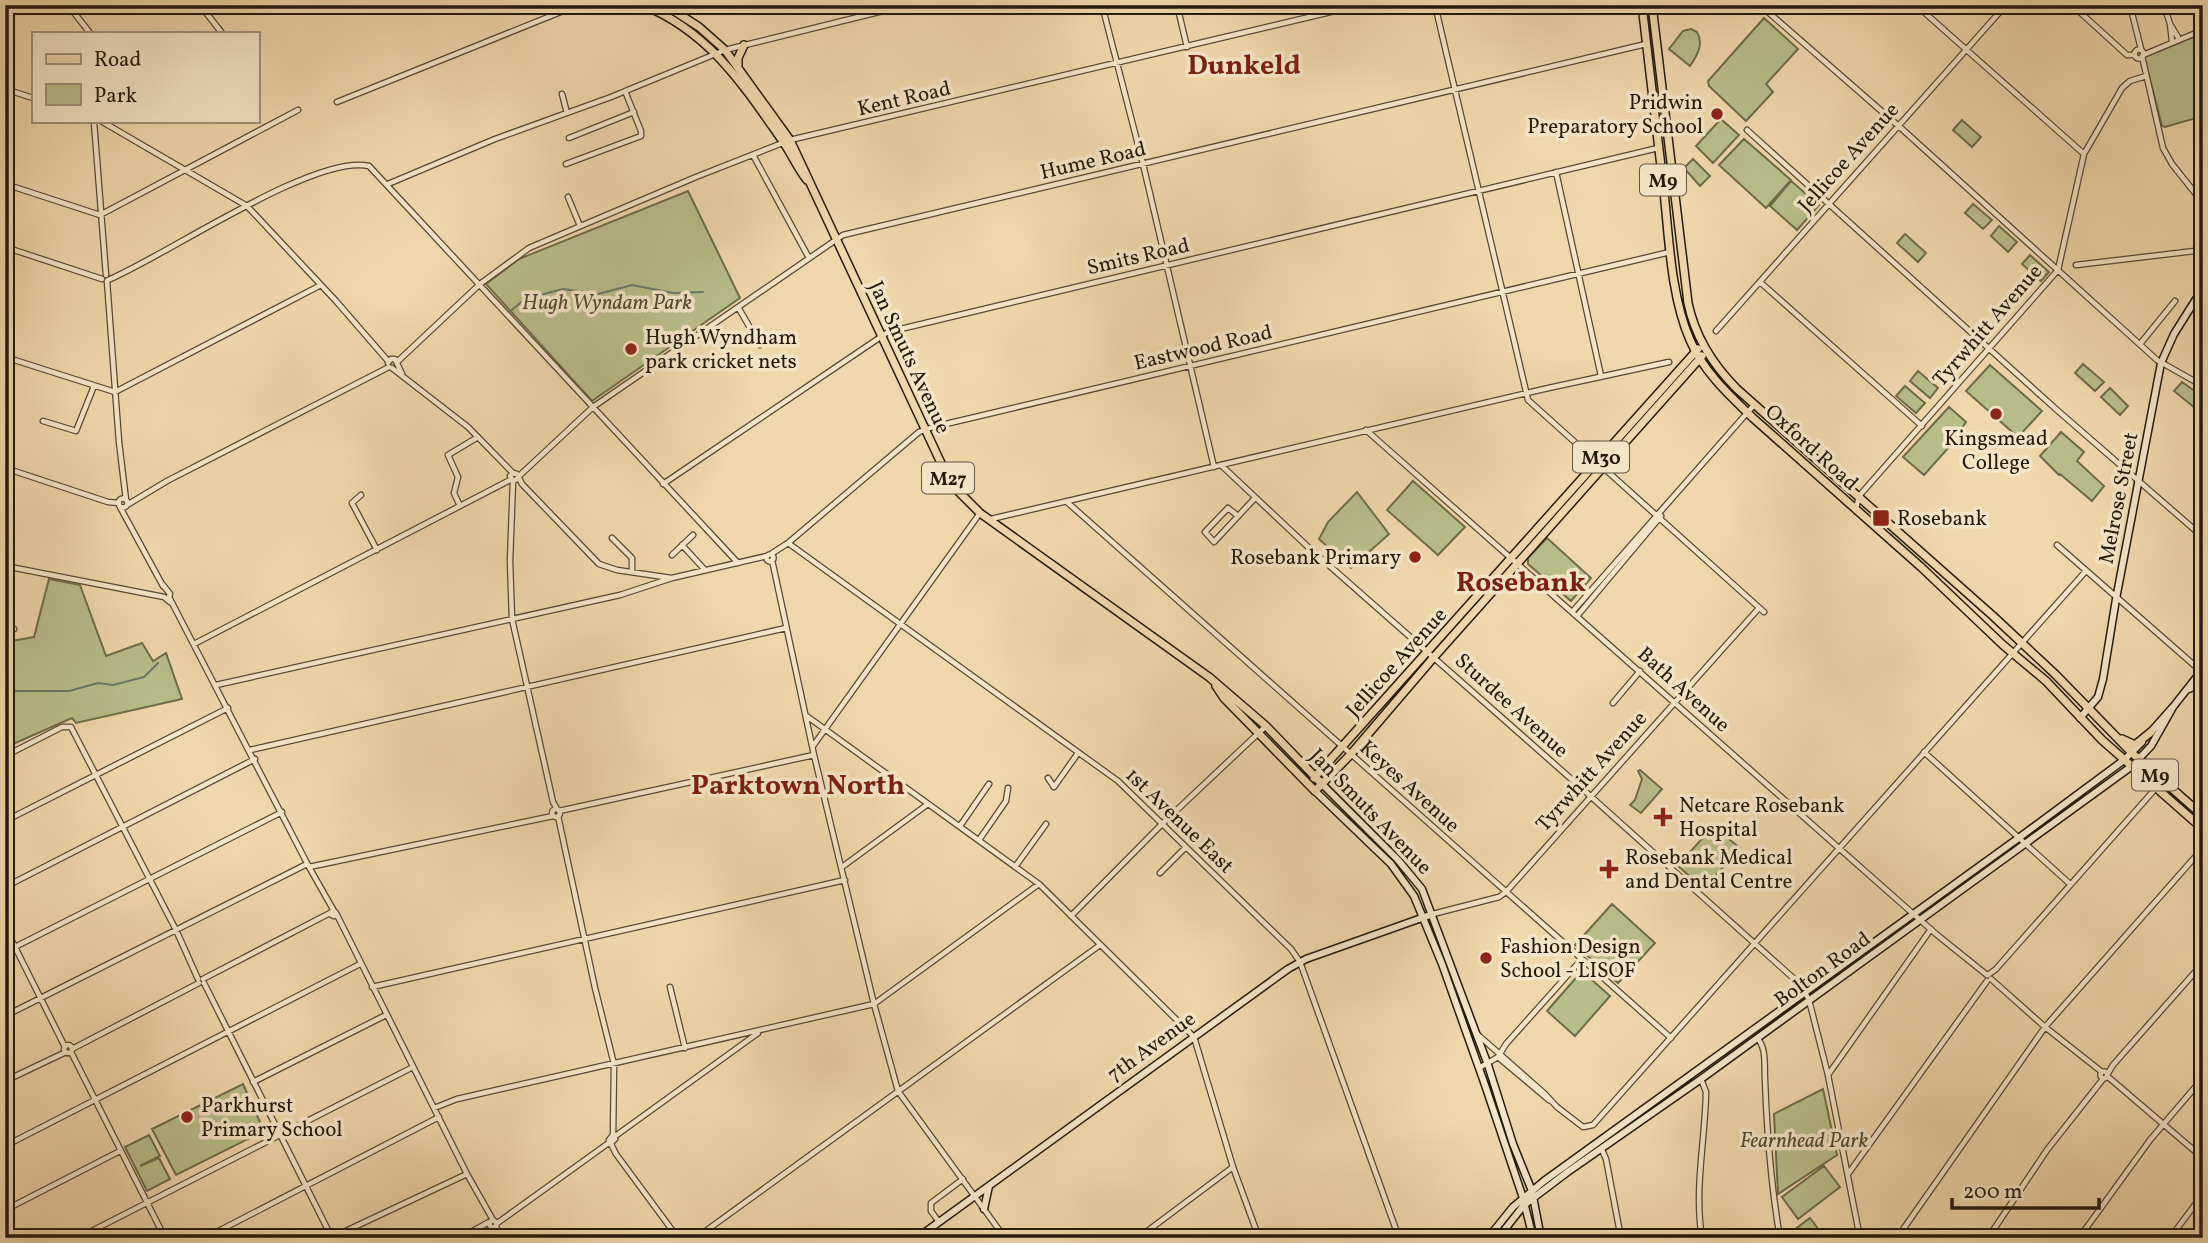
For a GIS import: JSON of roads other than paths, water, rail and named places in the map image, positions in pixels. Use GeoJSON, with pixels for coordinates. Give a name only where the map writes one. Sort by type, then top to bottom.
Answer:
{"type":"FeatureCollection","features":[{"type":"Feature","properties":{"kind":"main road","name":"Jan Smuts Avenue"},"geometry":{"type":"LineString","coordinates":[[643,5],[686,27],[738,66],[808,180],[948,478],[966,500],[980,513],[1209,677],[1266,726],[1405,868],[1422,889],[1533,1194],[1541,1238]]}},
{"type":"Feature","properties":{"kind":"main road","name":"Jan Smuts Avenue"},"geometry":{"type":"LineString","coordinates":[[666,5],[696,24],[721,52],[787,142]]}},
{"type":"Feature","properties":{"kind":"main road","name":"Oxford Road"},"geometry":{"type":"LineString","coordinates":[[1642,5],[1671,252],[1680,307],[1697,355],[1728,394],[1748,413],[2046,681],[2124,760],[2136,763],[2203,817]]}},
{"type":"Feature","properties":{"kind":"main road","name":"Oxford Road"},"geometry":{"type":"LineString","coordinates":[[1652,5],[1689,308],[1706,349],[1726,377],[1755,405],[2056,675],[2132,754],[2156,788],[2203,829]]}},
{"type":"Feature","properties":{"kind":"main road"},"geometry":{"type":"LineString","coordinates":[[1656,36],[1647,44],[1652,51],[1657,49]]}},
{"type":"Feature","properties":{"kind":"main road"},"geometry":{"type":"LineString","coordinates":[[738,66],[738,58],[744,45]]}},
{"type":"Feature","properties":{"kind":"main road"},"geometry":{"type":"LineString","coordinates":[[1659,148],[1670,147]]}},
{"type":"Feature","properties":{"kind":"main road"},"geometry":{"type":"LineString","coordinates":[[1671,252],[1682,251]]}},
{"type":"Feature","properties":{"kind":"main road","name":"Melrose Street"},"geometry":{"type":"LineString","coordinates":[[2080,718],[2098,697],[2103,679],[2161,363],[2174,334],[2203,288]]}},
{"type":"Feature","properties":{"kind":"main road","name":"Jellicoe Avenue"},"geometry":{"type":"LineString","coordinates":[[1308,783],[1431,655],[1697,355],[1706,349]]}},
{"type":"Feature","properties":{"kind":"main road","name":"Jellicoe Avenue"},"geometry":{"type":"LineString","coordinates":[[1315,791],[1351,754],[1431,655]]}},
{"type":"Feature","properties":{"kind":"main road"},"geometry":{"type":"LineString","coordinates":[[2173,707],[2202,671]]}},
{"type":"Feature","properties":{"kind":"main road","name":"Jan Smuts Avenue"},"geometry":{"type":"LineString","coordinates":[[1209,677],[1224,698],[1391,864],[1414,896],[1478,1069],[1533,1238]]}},
{"type":"Feature","properties":{"kind":"main road"},"geometry":{"type":"LineString","coordinates":[[2182,695],[2203,681]]}},
{"type":"Feature","properties":{"kind":"main road","name":"Bolton Road"},"geometry":{"type":"LineString","coordinates":[[1533,1194],[1544,1181],[2132,754],[2173,707]]}},
{"type":"Feature","properties":{"kind":"main road","name":"Bolton Road"},"geometry":{"type":"LineString","coordinates":[[1523,1202],[1602,1150],[2136,763],[2162,730],[2173,707]]}},
{"type":"Feature","properties":{"kind":"main road"},"geometry":{"type":"LineString","coordinates":[[2109,731],[2135,745],[2151,732]]}},
{"type":"Feature","properties":{"kind":"main road","name":"Tyrwhitt Avenue"},"geometry":{"type":"LineString","coordinates":[[1423,916],[1433,914]]}},
{"type":"Feature","properties":{"kind":"main road","name":"7th Avenue"},"geometry":{"type":"LineString","coordinates":[[917,1238],[1300,962],[1423,916]]}},
{"type":"Feature","properties":{"kind":"main road"},"geometry":{"type":"LineString","coordinates":[[1524,1170],[1534,1181],[1544,1181]]}},
{"type":"Feature","properties":{"kind":"main road"},"geometry":{"type":"LineString","coordinates":[[984,1209],[989,1186]]}},
{"type":"Feature","properties":{"kind":"main road"},"geometry":{"type":"LineString","coordinates":[[1498,1238],[1523,1202]]}},
{"type":"Feature","properties":{"kind":"main road"},"geometry":{"type":"LineString","coordinates":[[1488,1238],[1523,1202]]}},
{"type":"Feature","properties":{"kind":"main road"},"geometry":{"type":"LineString","coordinates":[[1512,1219],[1523,1219],[1531,1228]]}},
{"type":"Feature","properties":{"kind":"street"},"geometry":{"type":"LineString","coordinates":[[68,5],[89,32]]}},
{"type":"Feature","properties":{"kind":"street"},"geometry":{"type":"LineString","coordinates":[[200,5],[221,32]]}},
{"type":"Feature","properties":{"kind":"street"},"geometry":{"type":"LineString","coordinates":[[388,184],[495,139],[721,52],[907,5]]}},
{"type":"Feature","properties":{"kind":"street"},"geometry":{"type":"LineString","coordinates":[[1102,5],[1143,164],[1188,367],[1214,467]]}},
{"type":"Feature","properties":{"kind":"street"},"geometry":{"type":"LineString","coordinates":[[1177,5],[1187,47]]}},
{"type":"Feature","properties":{"kind":"street","name":"Kent Road"},"geometry":{"type":"LineString","coordinates":[[392,363],[480,284],[529,248],[787,142],[1360,5]]}},
{"type":"Feature","properties":{"kind":"street"},"geometry":{"type":"LineString","coordinates":[[1435,5],[1525,393],[1533,407],[1660,515]]}},
{"type":"Feature","properties":{"kind":"street"},"geometry":{"type":"LineString","coordinates":[[1759,5],[1899,126],[2161,363],[2203,386]]}},
{"type":"Feature","properties":{"kind":"street"},"geometry":{"type":"LineString","coordinates":[[1916,5],[2084,154]]}},
{"type":"Feature","properties":{"kind":"street","name":"Jellicoe Avenue"},"geometry":{"type":"LineString","coordinates":[[1716,331],[2006,5]]}},
{"type":"Feature","properties":{"kind":"street"},"geometry":{"type":"LineString","coordinates":[[2073,5],[2123,50],[2139,53],[2152,50],[2203,30]]}},
{"type":"Feature","properties":{"kind":"street"},"geometry":{"type":"LineString","coordinates":[[2130,5],[2163,148],[2172,164],[2203,203]]}},
{"type":"Feature","properties":{"kind":"street"},"geometry":{"type":"LineString","coordinates":[[2164,5],[2172,41]]}},
{"type":"Feature","properties":{"kind":"street"},"geometry":{"type":"LineString","coordinates":[[337,102],[576,6]]}},
{"type":"Feature","properties":{"kind":"street"},"geometry":{"type":"LineString","coordinates":[[2170,24],[2179,39]]}},
{"type":"Feature","properties":{"kind":"street","name":"Hume Road"},"geometry":{"type":"LineString","coordinates":[[514,477],[593,407],[835,239],[850,233],[1647,44]]}},
{"type":"Feature","properties":{"kind":"street","name":"Tyrwhitt Avenue"},"geometry":{"type":"LineString","coordinates":[[1856,509],[1859,496],[2058,270],[2084,154],[2122,88],[2130,81],[2146,76]]}},
{"type":"Feature","properties":{"kind":"street"},"geometry":{"type":"LineString","coordinates":[[5,89],[32,98]]}},
{"type":"Feature","properties":{"kind":"street"},"geometry":{"type":"LineString","coordinates":[[566,164],[639,138],[642,133],[625,91]]}},
{"type":"Feature","properties":{"kind":"street"},"geometry":{"type":"LineString","coordinates":[[562,94],[567,113]]}},
{"type":"Feature","properties":{"kind":"street"},"geometry":{"type":"LineString","coordinates":[[5,184],[100,215],[298,110]]}},
{"type":"Feature","properties":{"kind":"street"},"geometry":{"type":"LineString","coordinates":[[569,138],[635,112]]}},
{"type":"Feature","properties":{"kind":"street"},"geometry":{"type":"LineString","coordinates":[[95,122],[123,503],[127,516],[500,1237]]}},
{"type":"Feature","properties":{"kind":"street"},"geometry":{"type":"LineString","coordinates":[[98,122],[247,206],[403,375],[478,437],[595,562],[603,566],[672,578]]}},
{"type":"Feature","properties":{"kind":"street"},"geometry":{"type":"LineString","coordinates":[[1747,131],[2203,537]]}},
{"type":"Feature","properties":{"kind":"street","name":"Smits Road"},"geometry":{"type":"LineString","coordinates":[[663,484],[880,337],[895,330],[1659,148]]}},
{"type":"Feature","properties":{"kind":"street"},"geometry":{"type":"LineString","coordinates":[[753,155],[810,258]]}},
{"type":"Feature","properties":{"kind":"street"},"geometry":{"type":"LineString","coordinates":[[5,247],[105,278],[118,274],[312,175],[366,165],[388,184],[738,563]]}},
{"type":"Feature","properties":{"kind":"street"},"geometry":{"type":"LineString","coordinates":[[1556,172],[1601,376]]}},
{"type":"Feature","properties":{"kind":"street"},"geometry":{"type":"LineString","coordinates":[[568,197],[580,226]]}},
{"type":"Feature","properties":{"kind":"street"},"geometry":{"type":"LineString","coordinates":[[2076,265],[2203,250]]}},
{"type":"Feature","properties":{"kind":"street","name":"Eastwood Road"},"geometry":{"type":"LineString","coordinates":[[770,558],[925,429],[1671,252]]}},
{"type":"Feature","properties":{"kind":"street"},"geometry":{"type":"LineString","coordinates":[[1760,282],[1922,426]]}},
{"type":"Feature","properties":{"kind":"street"},"geometry":{"type":"LineString","coordinates":[[5,356],[115,392],[321,285]]}},
{"type":"Feature","properties":{"kind":"street"},"geometry":{"type":"LineString","coordinates":[[2140,344],[2175,301]]}},
{"type":"Feature","properties":{"kind":"street"},"geometry":{"type":"LineString","coordinates":[[738,307],[760,345]]}},
{"type":"Feature","properties":{"kind":"street"},"geometry":{"type":"LineString","coordinates":[[990,520],[1525,393],[1669,362]]}},
{"type":"Feature","properties":{"kind":"street"},"geometry":{"type":"LineString","coordinates":[[5,468],[107,501],[123,503],[136,499],[392,363]]}},
{"type":"Feature","properties":{"kind":"street"},"geometry":{"type":"LineString","coordinates":[[43,421],[76,431],[94,386]]}},
{"type":"Feature","properties":{"kind":"street"},"geometry":{"type":"LineString","coordinates":[[1575,613],[1755,405]]}},
{"type":"Feature","properties":{"kind":"street","name":"Bath Avenue"},"geometry":{"type":"LineString","coordinates":[[1366,430],[1988,978]]}},
{"type":"Feature","properties":{"kind":"street"},"geometry":{"type":"LineString","coordinates":[[460,506],[454,491],[458,477],[448,455],[478,437]]}},
{"type":"Feature","properties":{"kind":"street","name":"Sturdee Avenue"},"geometry":{"type":"LineString","coordinates":[[1221,466],[1805,991],[1810,1000],[1828,1075],[1860,1238]]}},
{"type":"Feature","properties":{"kind":"street"},"geometry":{"type":"LineString","coordinates":[[194,644],[514,477]]}},
{"type":"Feature","properties":{"kind":"street"},"geometry":{"type":"LineString","coordinates":[[514,477],[510,593],[512,619],[614,1064],[613,1149],[678,1238]]}},
{"type":"Feature","properties":{"kind":"street"},"geometry":{"type":"LineString","coordinates":[[361,495],[352,503],[377,550]]}},
{"type":"Feature","properties":{"kind":"street"},"geometry":{"type":"LineString","coordinates":[[1238,516],[1228,508],[1205,532],[1206,535],[1214,542],[1255,498]]}},
{"type":"Feature","properties":{"kind":"street","name":"Keyes Avenue"},"geometry":{"type":"LineString","coordinates":[[1067,502],[1671,1038]]}},
{"type":"Feature","properties":{"kind":"street"},"geometry":{"type":"LineString","coordinates":[[813,746],[980,513]]}},
{"type":"Feature","properties":{"kind":"street","name":"Tyrwhitt Avenue"},"geometry":{"type":"LineString","coordinates":[[1433,914],[1499,897],[1506,892],[1761,610],[1660,515]]}},
{"type":"Feature","properties":{"kind":"street"},"geometry":{"type":"LineString","coordinates":[[672,555],[693,535]]}},
{"type":"Feature","properties":{"kind":"street"},"geometry":{"type":"LineString","coordinates":[[612,538],[632,558],[632,572]]}},
{"type":"Feature","properties":{"kind":"street","name":"1st Avenue East"},"geometry":{"type":"LineString","coordinates":[[788,543],[1118,781],[1291,949],[1300,962],[1399,1238]]}},
{"type":"Feature","properties":{"kind":"street"},"geometry":{"type":"LineString","coordinates":[[682,545],[705,570]]}},
{"type":"Feature","properties":{"kind":"street"},"geometry":{"type":"LineString","coordinates":[[2057,545],[2202,671]]}},
{"type":"Feature","properties":{"kind":"street"},"geometry":{"type":"LineString","coordinates":[[216,685],[620,595],[705,570],[770,558],[814,755],[874,1004],[898,1091],[1005,1238]]}},
{"type":"Feature","properties":{"kind":"street"},"geometry":{"type":"LineString","coordinates":[[5,566],[153,595],[167,595]]}},
{"type":"Feature","properties":{"kind":"street"},"geometry":{"type":"LineString","coordinates":[[1476,1033],[1549,1100],[1583,1127],[1592,1125],[2085,572]]}},
{"type":"Feature","properties":{"kind":"street"},"geometry":{"type":"LineString","coordinates":[[250,750],[786,628]]}},
{"type":"Feature","properties":{"kind":"street"},"geometry":{"type":"LineString","coordinates":[[5,631],[14,629]]}},
{"type":"Feature","properties":{"kind":"street"},"geometry":{"type":"LineString","coordinates":[[1613,703],[1640,671]]}},
{"type":"Feature","properties":{"kind":"street"},"geometry":{"type":"LineString","coordinates":[[5,821],[228,708]]}},
{"type":"Feature","properties":{"kind":"street"},"geometry":{"type":"LineString","coordinates":[[807,717],[1039,884],[1194,1037],[1233,1167],[1259,1238]]}},
{"type":"Feature","properties":{"kind":"street"},"geometry":{"type":"LineString","coordinates":[[1071,916],[1266,726]]}},
{"type":"Feature","properties":{"kind":"street"},"geometry":{"type":"LineString","coordinates":[[5,756],[62,727],[71,727],[332,1238],[467,1174]]}},
{"type":"Feature","properties":{"kind":"street"},"geometry":{"type":"LineString","coordinates":[[1924,752],[2070,884]]}},
{"type":"Feature","properties":{"kind":"street"},"geometry":{"type":"LineString","coordinates":[[1048,778],[1054,788],[1078,753]]}},
{"type":"Feature","properties":{"kind":"street"},"geometry":{"type":"LineString","coordinates":[[5,1016],[308,866],[814,755]]}},
{"type":"Feature","properties":{"kind":"street"},"geometry":{"type":"LineString","coordinates":[[5,887],[255,760]]}},
{"type":"Feature","properties":{"kind":"street"},"geometry":{"type":"LineString","coordinates":[[960,826],[989,784]]}},
{"type":"Feature","properties":{"kind":"street"},"geometry":{"type":"LineString","coordinates":[[979,840],[1006,801],[1008,788]]}},
{"type":"Feature","properties":{"kind":"street"},"geometry":{"type":"LineString","coordinates":[[1847,1175],[1980,988],[2156,788]]}},
{"type":"Feature","properties":{"kind":"street"},"geometry":{"type":"LineString","coordinates":[[842,867],[928,804]]}},
{"type":"Feature","properties":{"kind":"street"},"geometry":{"type":"LineString","coordinates":[[5,952],[282,812]]}},
{"type":"Feature","properties":{"kind":"street"},"geometry":{"type":"LineString","coordinates":[[1015,867],[1046,824]]}},
{"type":"Feature","properties":{"kind":"street"},"geometry":{"type":"LineString","coordinates":[[1160,873],[1186,847]]}},
{"type":"Feature","properties":{"kind":"street"},"geometry":{"type":"LineString","coordinates":[[1897,1238],[2046,1027],[2203,848]]}},
{"type":"Feature","properties":{"kind":"street"},"geometry":{"type":"LineString","coordinates":[[372,987],[845,880]]}},
{"type":"Feature","properties":{"kind":"street"},"geometry":{"type":"LineString","coordinates":[[434,1108],[457,1099],[874,1004],[1039,884]]}},
{"type":"Feature","properties":{"kind":"street"},"geometry":{"type":"LineString","coordinates":[[5,1081],[332,913]]}},
{"type":"Feature","properties":{"kind":"street"},"geometry":{"type":"LineString","coordinates":[[5,927],[165,1238]]}},
{"type":"Feature","properties":{"kind":"street"},"geometry":{"type":"LineString","coordinates":[[1828,1075],[1931,929]]}},
{"type":"Feature","properties":{"kind":"street"},"geometry":{"type":"LineString","coordinates":[[696,1238],[1100,945]]}},
{"type":"Feature","properties":{"kind":"street"},"geometry":{"type":"LineString","coordinates":[[1478,1069],[1488,1065],[1499,1055],[1582,959]]}},
{"type":"Feature","properties":{"kind":"street"},"geometry":{"type":"LineString","coordinates":[[1988,1238],[2025,1181],[2104,1075],[2203,963]]}},
{"type":"Feature","properties":{"kind":"street"},"geometry":{"type":"LineString","coordinates":[[5,1146],[360,964]]}},
{"type":"Feature","properties":{"kind":"street"},"geometry":{"type":"LineString","coordinates":[[1988,978],[2203,1158]]}},
{"type":"Feature","properties":{"kind":"street"},"geometry":{"type":"LineString","coordinates":[[670,987],[685,1048]]}},
{"type":"Feature","properties":{"kind":"street"},"geometry":{"type":"LineString","coordinates":[[253,1082],[386,1015]]}},
{"type":"Feature","properties":{"kind":"street"},"geometry":{"type":"LineString","coordinates":[[460,1238],[493,1224],[761,1031]]}},
{"type":"Feature","properties":{"kind":"street"},"geometry":{"type":"LineString","coordinates":[[1758,1038],[1763,1049],[1768,1134],[1780,1238]]}},
{"type":"Feature","properties":{"kind":"street"},"geometry":{"type":"LineString","coordinates":[[78,1238],[412,1066]]}},
{"type":"Feature","properties":{"kind":"street"},"geometry":{"type":"LineString","coordinates":[[2079,1238],[2162,1124],[2203,1078]]}},
{"type":"Feature","properties":{"kind":"street"},"geometry":{"type":"LineString","coordinates":[[1701,1079],[1706,1093],[1697,1211],[1702,1238]]}},
{"type":"Feature","properties":{"kind":"street"},"geometry":{"type":"LineString","coordinates":[[205,1238],[439,1117]]}},
{"type":"Feature","properties":{"kind":"street"},"geometry":{"type":"LineString","coordinates":[[1602,1150],[1621,1238]]}},
{"type":"Feature","properties":{"kind":"street"},"geometry":{"type":"LineString","coordinates":[[5,1210],[120,1151]]}},
{"type":"Feature","properties":{"kind":"street"},"geometry":{"type":"LineString","coordinates":[[1138,1238],[1233,1167]]}},
{"type":"Feature","properties":{"kind":"street"},"geometry":{"type":"LineString","coordinates":[[939,1222],[930,1209],[931,1203],[962,1179]]}},
{"type":"Feature","properties":{"kind":"street"},"geometry":{"type":"LineString","coordinates":[[2170,1238],[2203,1194]]}},
{"type":"Feature","properties":{"kind":"waterway"},"geometry":{"type":"LineString","coordinates":[[508,313],[525,299],[563,289],[598,294],[632,285],[673,293],[703,292]]}},
{"type":"Feature","properties":{"kind":"waterway"},"geometry":{"type":"LineString","coordinates":[[5,691],[69,691],[98,683],[113,685],[144,677],[158,663]]}},
{"type":"Feature","properties":{"kind":"place","name":"Pridwin Preparatory School"},"geometry":{"type":"Point","coordinates":[1717,114]}},
{"type":"Feature","properties":{"kind":"place","name":"Hugh Wyndham park cricket nets"},"geometry":{"type":"Point","coordinates":[631,349]}},
{"type":"Feature","properties":{"kind":"place","name":"Kingsmead College"},"geometry":{"type":"Point","coordinates":[1996,414]}},
{"type":"Feature","properties":{"kind":"place","name":"Rosebank"},"geometry":{"type":"Point","coordinates":[1881,518]}},
{"type":"Feature","properties":{"kind":"place","name":"Rosebank Primary"},"geometry":{"type":"Point","coordinates":[1415,557]}},
{"type":"Feature","properties":{"kind":"place","name":"Netcare Rosebank Hospital"},"geometry":{"type":"Point","coordinates":[1663,817]}},
{"type":"Feature","properties":{"kind":"place","name":"Rosebank Medical and Dental Centre"},"geometry":{"type":"Point","coordinates":[1609,869]}},
{"type":"Feature","properties":{"kind":"place","name":"Fashion Design School - LISOF"},"geometry":{"type":"Point","coordinates":[1486,958]}},
{"type":"Feature","properties":{"kind":"place","name":"Parkhurst Primary School"},"geometry":{"type":"Point","coordinates":[187,1117]}},
{"type":"Feature","properties":{"kind":"district","name":"Dunkeld"},"geometry":{"type":"Point","coordinates":[1244,64]}},
{"type":"Feature","properties":{"kind":"district","name":"Rosebank"},"geometry":{"type":"Point","coordinates":[1521,581]}},
{"type":"Feature","properties":{"kind":"district","name":"Parktown North"},"geometry":{"type":"Point","coordinates":[798,784]}},
{"type":"Feature","properties":{"kind":"park label","name":"Hugh Wyndam Park"},"geometry":{"type":"Point","coordinates":[607,302]}},
{"type":"Feature","properties":{"kind":"park label","name":"Fearnhead Park"},"geometry":{"type":"Point","coordinates":[1804,1140]}}]}
